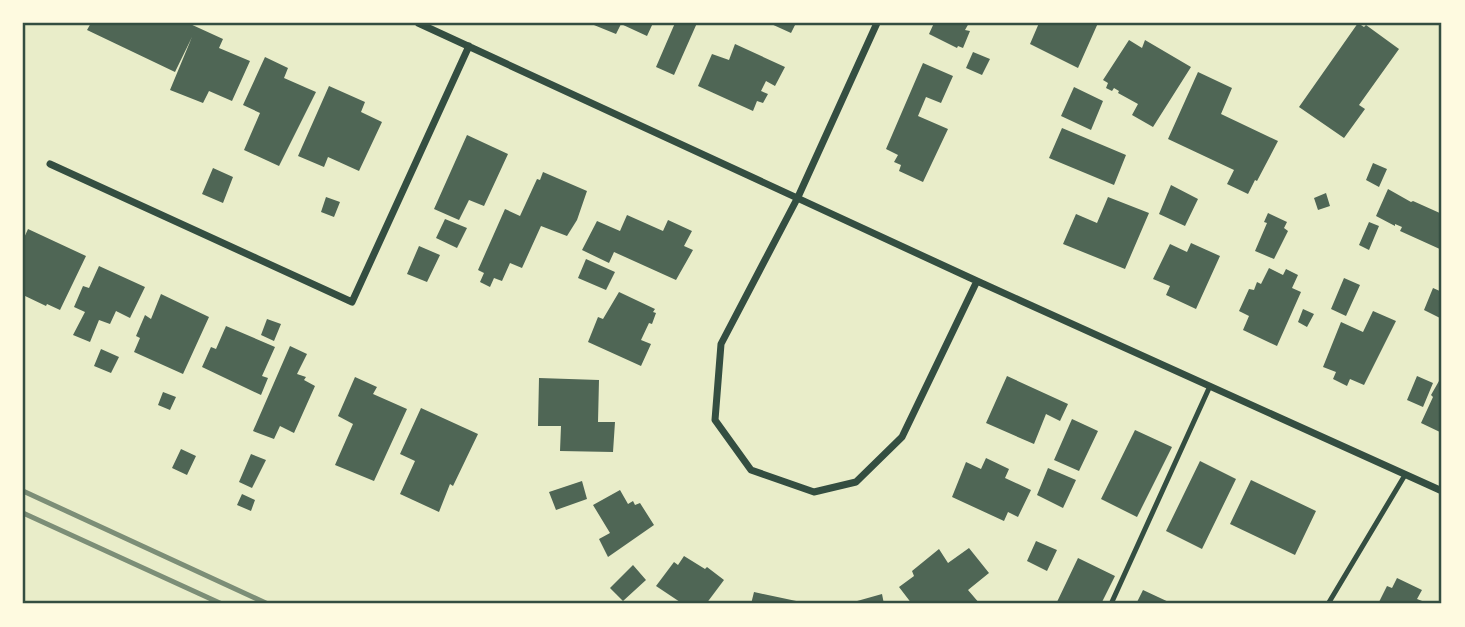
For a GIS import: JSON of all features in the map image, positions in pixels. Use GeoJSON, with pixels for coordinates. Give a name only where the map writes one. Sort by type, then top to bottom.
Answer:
{"type":"FeatureCollection","features":[{"type":"Feature","properties":{"kind":"street"},"geometry":{"type":"LineString","coordinates":[[418,23],[977,281],[1442,491]]}},
{"type":"Feature","properties":{"kind":"street"},"geometry":{"type":"LineString","coordinates":[[877,23],[798,197],[721,344],[715,420],[751,470],[814,492],[856,482],[902,437],[977,281]]}},
{"type":"Feature","properties":{"kind":"street"},"geometry":{"type":"LineString","coordinates":[[50,164],[352,302],[470,46]]}},
{"type":"Feature","properties":{"kind":"lane"},"geometry":{"type":"LineString","coordinates":[[1111,604],[1210,386]]}},
{"type":"Feature","properties":{"kind":"lane"},"geometry":{"type":"LineString","coordinates":[[1328,604],[1405,475]]}},
{"type":"Feature","properties":{"kind":"building"},"geometry":{"type":"Polygon","coordinates":[[[91,23],[188,23],[223,39],[219,48],[250,61],[232,101],[209,91],[203,103],[170,90],[192,37],[175,72],[87,30],[91,23]]]}},
{"type":"Feature","properties":{"kind":"building"},"geometry":{"type":"Polygon","coordinates":[[[589,23],[653,23],[647,36],[621,24],[616,34],[589,23]]]}},
{"type":"Feature","properties":{"kind":"building"},"geometry":{"type":"Polygon","coordinates":[[[675,23],[697,23],[674,75],[656,67],[675,23]]]}},
{"type":"Feature","properties":{"kind":"building"},"geometry":{"type":"Polygon","coordinates":[[[769,23],[796,23],[791,33],[769,23]]]}},
{"type":"Feature","properties":{"kind":"building"},"geometry":{"type":"Polygon","coordinates":[[[934,23],[969,23],[965,30],[970,31],[963,48],[957,48],[929,34],[934,23]]]}},
{"type":"Feature","properties":{"kind":"building"},"geometry":{"type":"Polygon","coordinates":[[[1039,23],[1098,23],[1078,68],[1030,44],[1039,23]]]}},
{"type":"Feature","properties":{"kind":"building"},"geometry":{"type":"Polygon","coordinates":[[[1358,23],[1364,27],[1366,25],[1399,49],[1359,105],[1365,109],[1344,138],[1299,107],[1358,23]]]}},
{"type":"Feature","properties":{"kind":"building"},"geometry":{"type":"Polygon","coordinates":[[[1129,40],[1142,48],[1145,40],[1191,67],[1153,127],[1132,115],[1138,104],[1114,88],[1112,91],[1106,88],[1108,83],[1103,80],[1129,40]]]}},
{"type":"Feature","properties":{"kind":"building"},"geometry":{"type":"Polygon","coordinates":[[[735,44],[785,67],[775,86],[766,81],[761,91],[768,94],[763,103],[757,101],[753,111],[698,86],[712,54],[729,60],[735,44]]]}},
{"type":"Feature","properties":{"kind":"building"},"geometry":{"type":"Polygon","coordinates":[[[973,52],[990,59],[982,75],[966,68],[973,52]]]}},
{"type":"Feature","properties":{"kind":"building"},"geometry":{"type":"Polygon","coordinates":[[[265,57],[288,68],[284,78],[316,92],[279,166],[244,150],[260,113],[243,105],[265,57]]]}},
{"type":"Feature","properties":{"kind":"building"},"geometry":{"type":"Polygon","coordinates":[[[923,63],[953,76],[941,103],[926,97],[918,116],[948,129],[923,182],[899,171],[901,165],[894,162],[898,155],[886,149],[923,63]]]}},
{"type":"Feature","properties":{"kind":"building"},"geometry":{"type":"Polygon","coordinates":[[[1198,72],[1232,88],[1221,114],[1278,141],[1248,194],[1227,184],[1234,170],[1168,139],[1198,72]]]}},
{"type":"Feature","properties":{"kind":"building"},"geometry":{"type":"Polygon","coordinates":[[[329,86],[365,102],[361,112],[382,122],[359,171],[328,157],[324,167],[298,156],[329,86]]]}},
{"type":"Feature","properties":{"kind":"building"},"geometry":{"type":"Polygon","coordinates":[[[1074,87],[1103,101],[1091,130],[1061,116],[1074,87]]]}},
{"type":"Feature","properties":{"kind":"building"},"geometry":{"type":"Polygon","coordinates":[[[1062,128],[1126,155],[1114,185],[1049,158],[1062,128]]]}},
{"type":"Feature","properties":{"kind":"building"},"geometry":{"type":"Polygon","coordinates":[[[467,135],[508,154],[484,206],[469,200],[459,220],[434,209],[467,135]]]}},
{"type":"Feature","properties":{"kind":"building"},"geometry":{"type":"Polygon","coordinates":[[[1373,163],[1387,169],[1379,187],[1366,180],[1373,163]]]}},
{"type":"Feature","properties":{"kind":"building"},"geometry":{"type":"Polygon","coordinates":[[[213,168],[233,177],[223,203],[202,194],[213,168]]]}},
{"type":"Feature","properties":{"kind":"building"},"geometry":{"type":"Polygon","coordinates":[[[543,172],[587,191],[577,220],[567,236],[541,226],[522,268],[510,263],[502,281],[494,278],[490,287],[480,282],[484,273],[478,270],[505,209],[520,216],[543,172]]]}},
{"type":"Feature","properties":{"kind":"building"},"geometry":{"type":"Polygon","coordinates":[[[1171,185],[1198,199],[1185,226],[1159,214],[1171,185]]]}},
{"type":"Feature","properties":{"kind":"building"},"geometry":{"type":"Polygon","coordinates":[[[1388,189],[1411,202],[1442,214],[1442,250],[1400,231],[1402,227],[1376,216],[1388,189]]]}},
{"type":"Feature","properties":{"kind":"building"},"geometry":{"type":"Polygon","coordinates":[[[1326,193],[1330,206],[1318,210],[1314,198],[1326,193]]]}},
{"type":"Feature","properties":{"kind":"building"},"geometry":{"type":"Polygon","coordinates":[[[326,197],[340,202],[334,217],[321,212],[326,197]]]}},
{"type":"Feature","properties":{"kind":"building"},"geometry":{"type":"Polygon","coordinates":[[[1108,197],[1149,213],[1125,269],[1063,244],[1076,214],[1097,223],[1108,197]]]}},
{"type":"Feature","properties":{"kind":"building"},"geometry":{"type":"Polygon","coordinates":[[[1268,213],[1287,222],[1284,228],[1288,231],[1274,259],[1255,251],[1267,223],[1264,222],[1268,213]]]}},
{"type":"Feature","properties":{"kind":"building"},"geometry":{"type":"Polygon","coordinates":[[[627,215],[663,231],[668,220],[692,231],[684,246],[693,250],[676,280],[614,252],[609,263],[582,250],[597,221],[620,231],[627,215]]]}},
{"type":"Feature","properties":{"kind":"building"},"geometry":{"type":"Polygon","coordinates":[[[445,219],[467,228],[457,248],[436,238],[445,219]]]}},
{"type":"Feature","properties":{"kind":"building"},"geometry":{"type":"Polygon","coordinates":[[[1369,222],[1379,226],[1369,250],[1359,245],[1369,222]]]}},
{"type":"Feature","properties":{"kind":"building"},"geometry":{"type":"Polygon","coordinates":[[[28,229],[86,256],[60,310],[23,295],[23,240],[28,229]]]}},
{"type":"Feature","properties":{"kind":"building"},"geometry":{"type":"Polygon","coordinates":[[[1191,243],[1220,256],[1196,309],[1166,295],[1170,286],[1153,279],[1170,244],[1187,252],[1191,243]]]}},
{"type":"Feature","properties":{"kind":"building"},"geometry":{"type":"Polygon","coordinates":[[[419,246],[440,255],[427,282],[407,274],[419,246]]]}},
{"type":"Feature","properties":{"kind":"building"},"geometry":{"type":"Polygon","coordinates":[[[586,259],[615,272],[606,290],[578,278],[586,259]]]}},
{"type":"Feature","properties":{"kind":"building"},"geometry":{"type":"Polygon","coordinates":[[[99,266],[145,287],[130,318],[116,311],[110,324],[99,320],[90,342],[73,335],[85,312],[74,307],[83,286],[89,288],[99,266]]]}},
{"type":"Feature","properties":{"kind":"building"},"geometry":{"type":"Polygon","coordinates":[[[1269,268],[1283,275],[1286,269],[1298,275],[1292,288],[1301,292],[1277,346],[1243,330],[1249,316],[1239,311],[1249,289],[1254,290],[1257,282],[1261,284],[1269,268]]]}},
{"type":"Feature","properties":{"kind":"building"},"geometry":{"type":"Polygon","coordinates":[[[1344,278],[1360,285],[1346,316],[1331,309],[1344,278]]]}},
{"type":"Feature","properties":{"kind":"building"},"geometry":{"type":"Polygon","coordinates":[[[1433,288],[1442,292],[1442,319],[1424,310],[1433,288]]]}},
{"type":"Feature","properties":{"kind":"building"},"geometry":{"type":"Polygon","coordinates":[[[619,292],[655,309],[652,324],[649,323],[641,340],[651,344],[641,366],[588,342],[598,317],[603,319],[619,292]]]}},
{"type":"Feature","properties":{"kind":"building"},"geometry":{"type":"Polygon","coordinates":[[[161,294],[209,317],[183,374],[134,352],[140,338],[136,336],[145,315],[151,319],[161,294]]]}},
{"type":"Feature","properties":{"kind":"building"},"geometry":{"type":"Polygon","coordinates":[[[1303,309],[1314,314],[1307,327],[1298,322],[1303,309]]]}},
{"type":"Feature","properties":{"kind":"building"},"geometry":{"type":"Polygon","coordinates":[[[1373,311],[1396,321],[1364,385],[1350,379],[1347,386],[1333,379],[1336,372],[1323,367],[1341,322],[1363,332],[1373,311]]]}},
{"type":"Feature","properties":{"kind":"building"},"geometry":{"type":"Polygon","coordinates":[[[267,319],[281,324],[274,341],[261,335],[267,319]]]}},
{"type":"Feature","properties":{"kind":"building"},"geometry":{"type":"Polygon","coordinates":[[[226,326],[275,347],[262,376],[268,378],[261,395],[202,367],[211,347],[216,349],[226,326]]]}},
{"type":"Feature","properties":{"kind":"building"},"geometry":{"type":"Polygon","coordinates":[[[290,346],[307,354],[297,374],[306,377],[304,380],[315,386],[294,433],[280,426],[274,439],[253,431],[290,346]]]}},
{"type":"Feature","properties":{"kind":"building"},"geometry":{"type":"Polygon","coordinates":[[[101,349],[119,357],[111,373],[94,366],[101,349]]]}},
{"type":"Feature","properties":{"kind":"building"},"geometry":{"type":"Polygon","coordinates":[[[1007,376],[1068,404],[1060,421],[1046,414],[1034,444],[986,423],[1007,376]]]}},
{"type":"Feature","properties":{"kind":"building"},"geometry":{"type":"Polygon","coordinates":[[[1417,376],[1433,383],[1423,407],[1407,400],[1417,376]]]}},
{"type":"Feature","properties":{"kind":"building"},"geometry":{"type":"Polygon","coordinates":[[[355,377],[377,387],[373,394],[407,409],[374,481],[335,465],[353,424],[338,416],[355,377]]]}},
{"type":"Feature","properties":{"kind":"building"},"geometry":{"type":"Polygon","coordinates":[[[539,378],[599,380],[598,422],[615,422],[613,452],[560,451],[561,426],[538,426],[539,378]]]}},
{"type":"Feature","properties":{"kind":"building"},"geometry":{"type":"Polygon","coordinates":[[[1439,381],[1442,382],[1442,433],[1421,423],[1439,381]]]}},
{"type":"Feature","properties":{"kind":"building"},"geometry":{"type":"Polygon","coordinates":[[[163,392],[176,397],[170,410],[158,405],[163,392]]]}},
{"type":"Feature","properties":{"kind":"building"},"geometry":{"type":"Polygon","coordinates":[[[421,408],[478,434],[453,486],[450,484],[439,512],[400,494],[415,461],[400,454],[421,408]]]}},
{"type":"Feature","properties":{"kind":"building"},"geometry":{"type":"Polygon","coordinates":[[[1072,419],[1098,431],[1079,471],[1054,460],[1072,419]]]}},
{"type":"Feature","properties":{"kind":"building"},"geometry":{"type":"Polygon","coordinates":[[[1135,430],[1172,447],[1137,517],[1101,499],[1135,430]]]}},
{"type":"Feature","properties":{"kind":"building"},"geometry":{"type":"Polygon","coordinates":[[[181,449],[196,456],[187,475],[172,468],[181,449]]]}},
{"type":"Feature","properties":{"kind":"building"},"geometry":{"type":"Polygon","coordinates":[[[251,454],[266,460],[252,488],[239,482],[251,454]]]}},
{"type":"Feature","properties":{"kind":"building"},"geometry":{"type":"Polygon","coordinates":[[[986,458],[1009,469],[1005,478],[1031,490],[1018,517],[1008,512],[1004,521],[952,497],[966,462],[981,469],[986,458]]]}},
{"type":"Feature","properties":{"kind":"building"},"geometry":{"type":"Polygon","coordinates":[[[1200,461],[1236,479],[1202,549],[1166,531],[1200,461]]]}},
{"type":"Feature","properties":{"kind":"building"},"geometry":{"type":"Polygon","coordinates":[[[1048,468],[1076,480],[1063,508],[1037,495],[1048,468]]]}},
{"type":"Feature","properties":{"kind":"building"},"geometry":{"type":"Polygon","coordinates":[[[1251,480],[1316,511],[1295,555],[1230,524],[1251,480]]]}},
{"type":"Feature","properties":{"kind":"building"},"geometry":{"type":"Polygon","coordinates":[[[582,481],[587,499],[556,510],[549,492],[582,481]]]}},
{"type":"Feature","properties":{"kind":"building"},"geometry":{"type":"Polygon","coordinates":[[[620,490],[628,504],[633,501],[635,505],[640,503],[654,525],[608,557],[599,539],[610,533],[593,505],[620,490]]]}},
{"type":"Feature","properties":{"kind":"building"},"geometry":{"type":"Polygon","coordinates":[[[242,494],[255,500],[251,511],[237,505],[242,494]]]}},
{"type":"Feature","properties":{"kind":"building"},"geometry":{"type":"Polygon","coordinates":[[[1036,541],[1057,550],[1047,571],[1027,561],[1036,541]]]}},
{"type":"Feature","properties":{"kind":"building"},"geometry":{"type":"Polygon","coordinates":[[[969,548],[989,573],[968,590],[980,604],[912,604],[899,587],[914,576],[912,571],[939,549],[948,563],[969,548]]]}},
{"type":"Feature","properties":{"kind":"building"},"geometry":{"type":"Polygon","coordinates":[[[684,556],[705,569],[707,567],[724,580],[706,604],[683,604],[656,586],[674,562],[678,565],[684,556]]]}},
{"type":"Feature","properties":{"kind":"building"},"geometry":{"type":"Polygon","coordinates":[[[1078,558],[1115,576],[1101,604],[1056,604],[1078,558]]]}},
{"type":"Feature","properties":{"kind":"building"},"geometry":{"type":"Polygon","coordinates":[[[633,565],[646,580],[623,601],[610,588],[633,565]]]}},
{"type":"Feature","properties":{"kind":"building"},"geometry":{"type":"Polygon","coordinates":[[[1397,578],[1422,590],[1417,599],[1430,604],[1378,604],[1387,586],[1392,588],[1397,578]]]}},
{"type":"Feature","properties":{"kind":"building"},"geometry":{"type":"Polygon","coordinates":[[[1143,590],[1173,604],[1136,604],[1143,590]]]}},
{"type":"Feature","properties":{"kind":"building"},"geometry":{"type":"Polygon","coordinates":[[[754,592],[801,602],[751,604],[754,592]]]}},
{"type":"Feature","properties":{"kind":"building"},"geometry":{"type":"Polygon","coordinates":[[[882,594],[884,604],[850,604],[850,603],[882,594]]]}},
{"type":"Feature","properties":{"kind":"railway"},"geometry":{"type":"LineString","coordinates":[[23,491],[268,604]]}},
{"type":"Feature","properties":{"kind":"railway"},"geometry":{"type":"LineString","coordinates":[[23,513],[222,604]]}}]}
